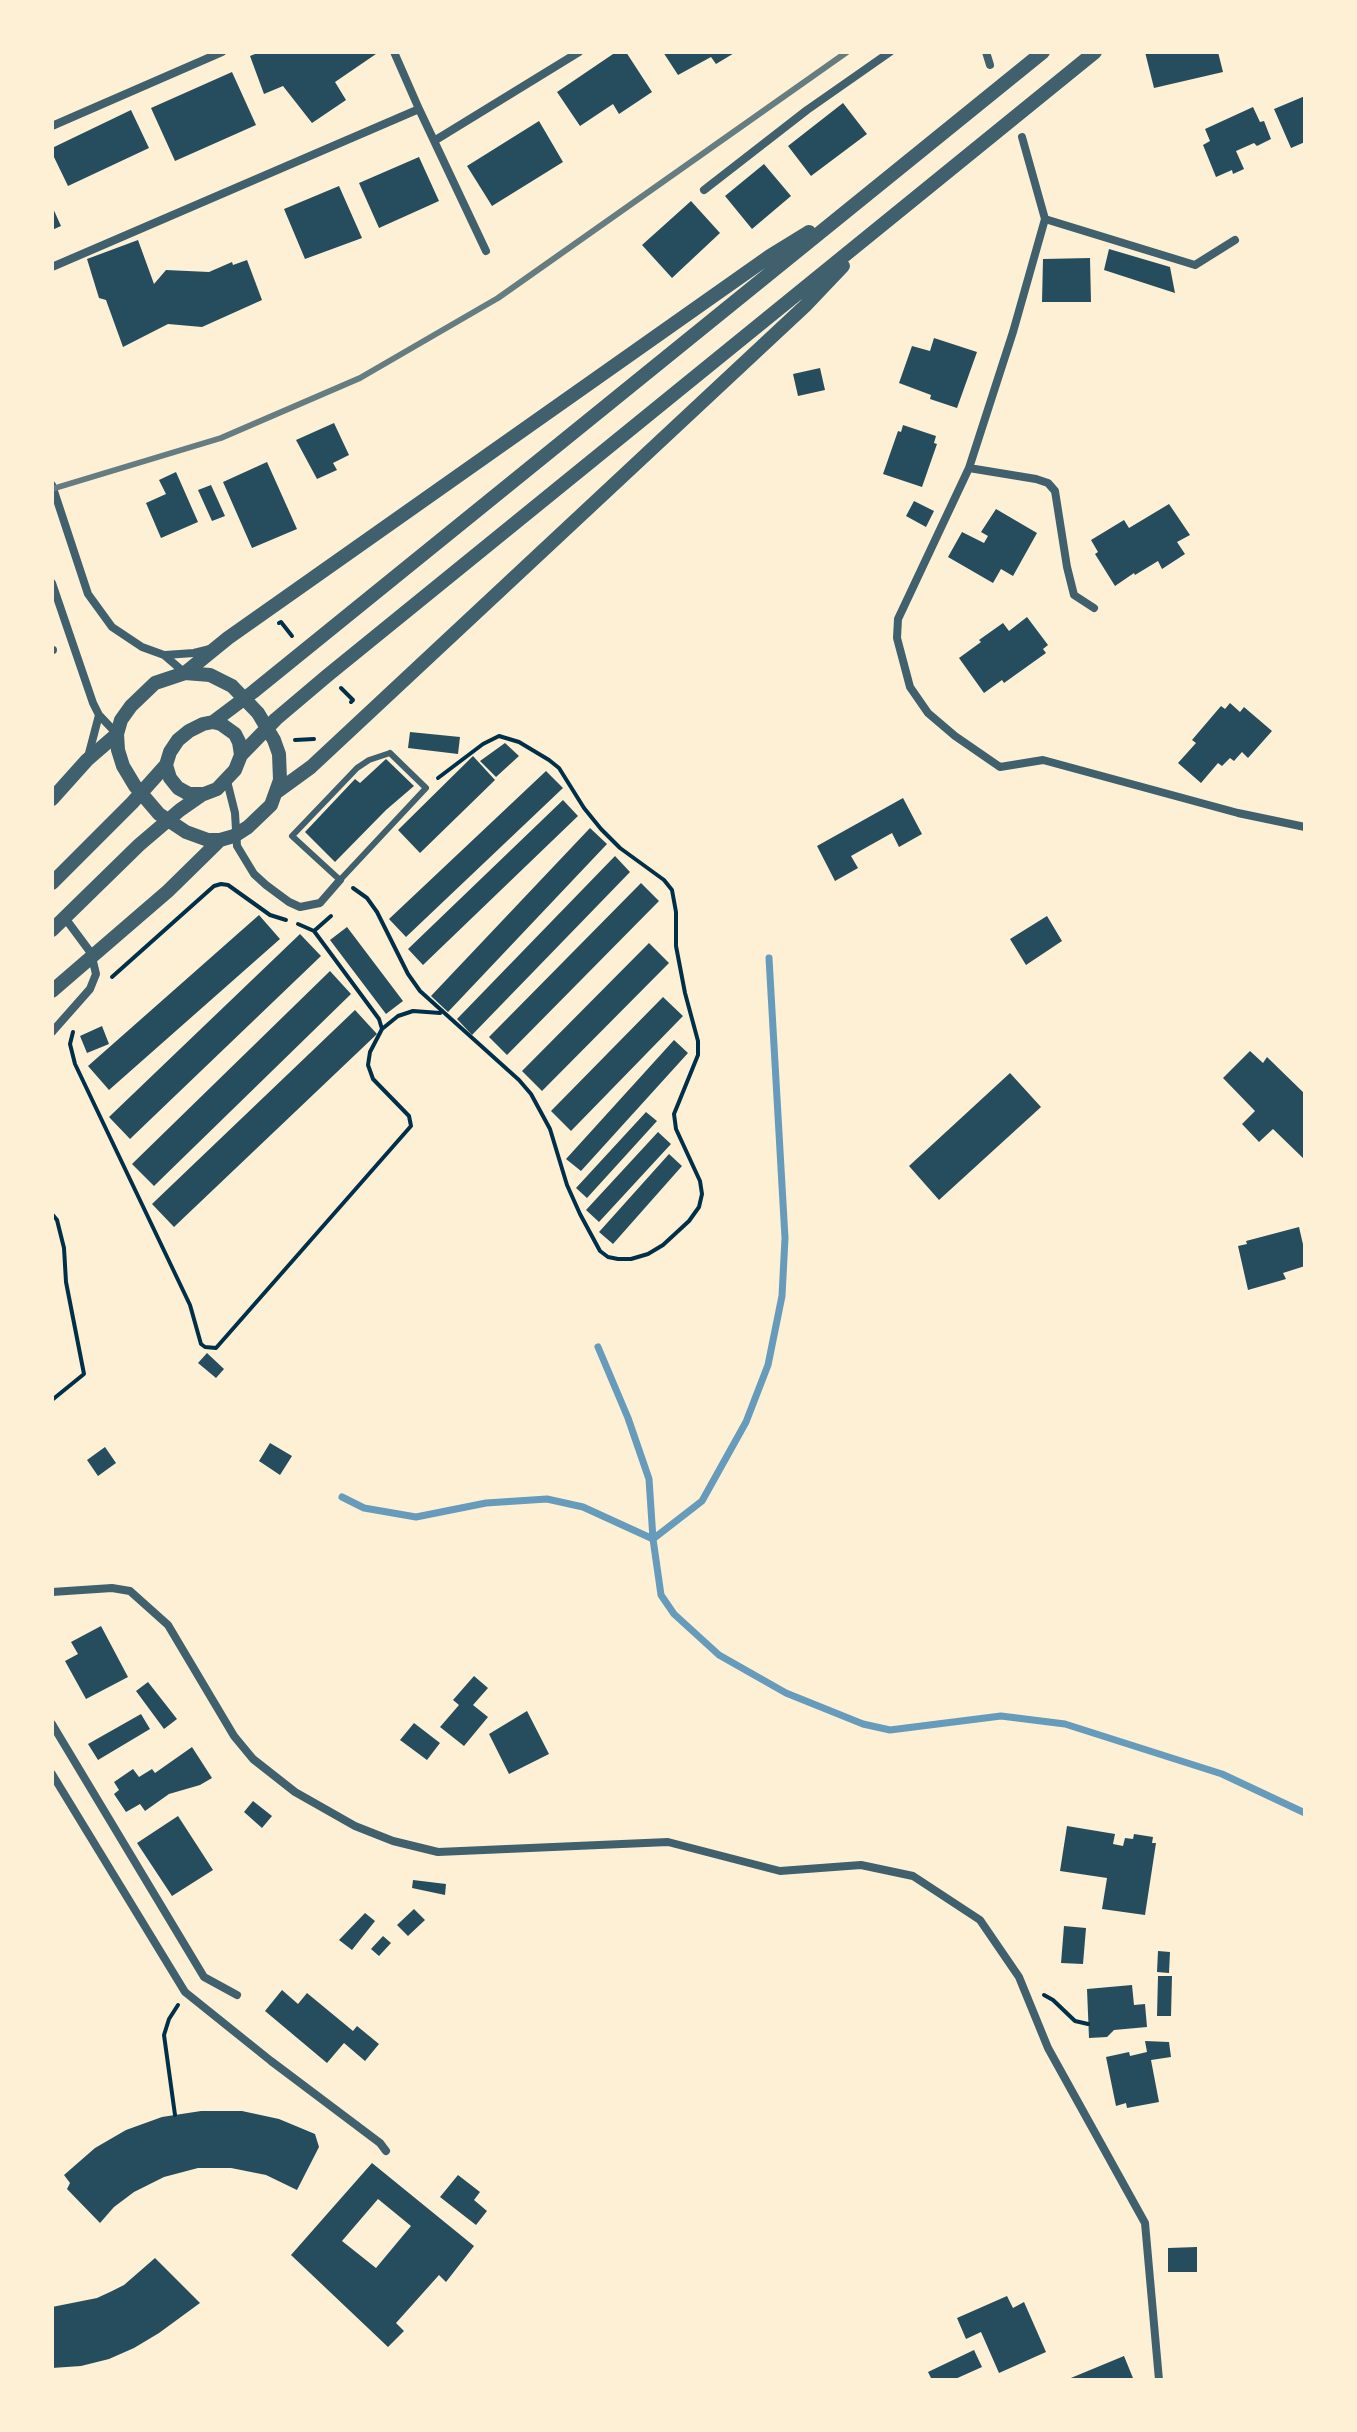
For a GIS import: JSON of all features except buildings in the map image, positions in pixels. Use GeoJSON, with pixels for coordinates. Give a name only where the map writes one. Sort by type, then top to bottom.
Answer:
{"type":"FeatureCollection","features":[{"type":"Feature","properties":{"kind":"street"},"geometry":{"type":"LineString","coordinates":[[52,126],[222,52]]}},
{"type":"Feature","properties":{"kind":"street"},"geometry":{"type":"LineString","coordinates":[[394,52],[486,251]]}},
{"type":"Feature","properties":{"kind":"street"},"geometry":{"type":"LineString","coordinates":[[434,141],[579,52]]}},
{"type":"Feature","properties":{"kind":"street"},"geometry":{"type":"LineString","coordinates":[[704,190],[807,110],[890,52]]}},
{"type":"Feature","properties":{"kind":"street"},"geometry":{"type":"LineString","coordinates":[[986,52],[990,65]]}},
{"type":"Feature","properties":{"kind":"street"},"geometry":{"type":"LineString","coordinates":[[52,883],[166,765],[178,740],[203,724],[213,722],[244,699],[1043,52]]}},
{"type":"Feature","properties":{"kind":"street"},"geometry":{"type":"LineString","coordinates":[[52,930],[139,845],[180,810],[227,781],[241,755],[276,719],[328,675],[1095,52]]}},
{"type":"Feature","properties":{"kind":"street"},"geometry":{"type":"LineString","coordinates":[[52,267],[419,109]]}},
{"type":"Feature","properties":{"kind":"street"},"geometry":{"type":"LineString","coordinates":[[1022,137],[1045,219],[969,468],[898,619],[897,638],[910,687],[928,713],[1000,767],[1043,760],[1238,813],[1305,827]]}},
{"type":"Feature","properties":{"kind":"street"},"geometry":{"type":"LineString","coordinates":[[52,485],[88,594],[112,627],[142,647],[164,655],[185,673],[210,675],[232,686],[258,713],[274,740],[279,754],[278,791],[260,817],[234,836],[208,840],[171,823],[149,804],[123,766],[117,734],[121,720],[142,695],[155,683],[185,673],[215,647],[770,256],[860,200]]}},
{"type":"Feature","properties":{"kind":"street"},"geometry":{"type":"LineString","coordinates":[[1045,219],[1195,265],[1235,240]]}},
{"type":"Feature","properties":{"kind":"street"},"geometry":{"type":"LineString","coordinates":[[278,791],[311,767],[805,306],[885,222]]}},
{"type":"Feature","properties":{"kind":"street"},"geometry":{"type":"LineString","coordinates":[[969,468],[1048,483],[1055,491],[1074,595],[1094,608]]}},
{"type":"Feature","properties":{"kind":"street"},"geometry":{"type":"LineString","coordinates":[[52,583],[99,715],[117,734]]}},
{"type":"Feature","properties":{"kind":"street"},"geometry":{"type":"LineString","coordinates":[[164,655],[194,653],[215,647]]}},
{"type":"Feature","properties":{"kind":"street"},"geometry":{"type":"LineString","coordinates":[[87,760],[99,715]]}},
{"type":"Feature","properties":{"kind":"street"},"geometry":{"type":"LineString","coordinates":[[213,722],[235,734],[241,755]]}},
{"type":"Feature","properties":{"kind":"street"},"geometry":{"type":"LineString","coordinates":[[52,799],[87,760],[117,734]]}},
{"type":"Feature","properties":{"kind":"street"},"geometry":{"type":"LineString","coordinates":[[166,765],[170,778],[178,788],[189,794],[204,794]]}},
{"type":"Feature","properties":{"kind":"street"},"geometry":{"type":"LineString","coordinates":[[227,781],[235,813],[237,846],[244,860],[266,885],[300,907],[320,903],[340,880]]}},
{"type":"Feature","properties":{"kind":"street"},"geometry":{"type":"LineString","coordinates":[[52,991],[168,891],[220,840]]}},
{"type":"Feature","properties":{"kind":"street"},"geometry":{"type":"LineString","coordinates":[[52,1032],[90,989],[96,974],[91,953],[65,918]]}},
{"type":"Feature","properties":{"kind":"street"},"geometry":{"type":"LineString","coordinates":[[52,1592],[112,1588],[130,1591],[168,1625],[234,1736],[253,1759],[295,1792],[355,1826],[381,1836],[438,1852],[668,1842],[780,1871],[861,1865],[913,1876],[980,1920],[1019,1977],[1048,2048],[1145,2223],[1159,2380]]}},
{"type":"Feature","properties":{"kind":"street"},"geometry":{"type":"LineString","coordinates":[[52,1724],[204,1977],[237,1995]]}},
{"type":"Feature","properties":{"kind":"street"},"geometry":{"type":"LineString","coordinates":[[52,1774],[185,1992],[380,2143],[386,2151]]}},
{"type":"Feature","properties":{"kind":"lane"},"geometry":{"type":"LineString","coordinates":[[390,753],[426,788],[340,880],[292,836],[345,779],[369,760],[390,753]]}},
{"type":"Feature","properties":{"kind":"path"},"geometry":{"type":"LineString","coordinates":[[341,689],[353,700],[343,710]]}},
{"type":"Feature","properties":{"kind":"path"},"geometry":{"type":"LineString","coordinates":[[313,740],[323,730]]}},
{"type":"Feature","properties":{"kind":"path"},"geometry":{"type":"LineString","coordinates":[[314,931],[337,908],[340,880],[367,898],[420,991],[519,1080],[542,1111],[567,1185],[600,1251],[618,1259],[648,1254],[689,1221],[699,1207],[702,1194],[700,1181],[676,1129],[674,1114],[698,1055],[698,1041],[676,946],[676,912],[672,890],[601,829],[559,768],[519,742],[499,736],[458,761],[426,788]]}},
{"type":"Feature","properties":{"kind":"path"},"geometry":{"type":"LineString","coordinates":[[105,983],[214,886],[228,885],[270,915],[314,931],[379,1019],[382,1029]]}},
{"type":"Feature","properties":{"kind":"path"},"geometry":{"type":"LineString","coordinates":[[73,1030],[70,1044],[75,1064],[190,1305],[201,1344],[211,1349],[216,1348],[411,1126],[409,1116],[373,1079],[368,1065],[370,1052],[382,1029],[398,1016],[413,1011],[442,1013]]}},
{"type":"Feature","properties":{"kind":"path"},"geometry":{"type":"LineString","coordinates":[[52,1214],[57,1220],[64,1248],[66,1282],[84,1374],[52,1400]]}},
{"type":"Feature","properties":{"kind":"path"},"geometry":{"type":"LineString","coordinates":[[1025,1994],[1044,1995],[1075,2021],[1088,2024]]}},
{"type":"Feature","properties":{"kind":"path"},"geometry":{"type":"LineString","coordinates":[[175,2010],[164,2035],[175,2115]]}},
{"type":"Feature","properties":{"kind":"waterway"},"geometry":{"type":"LineString","coordinates":[[342,1497],[364,1508],[416,1517],[486,1503],[547,1499],[583,1507],[653,1539],[702,1501],[746,1422],[768,1365],[782,1296],[785,1238],[769,958]]}},
{"type":"Feature","properties":{"kind":"waterway"},"geometry":{"type":"LineString","coordinates":[[598,1347],[649,1479],[661,1595],[674,1614],[719,1655],[786,1693],[863,1724],[890,1730],[1001,1716],[1065,1724],[1222,1774],[1305,1813]]}},
{"type":"Feature","properties":{"kind":"railway"},"geometry":{"type":"LineString","coordinates":[[52,489],[221,438],[360,378],[498,298],[847,52]]}}]}
